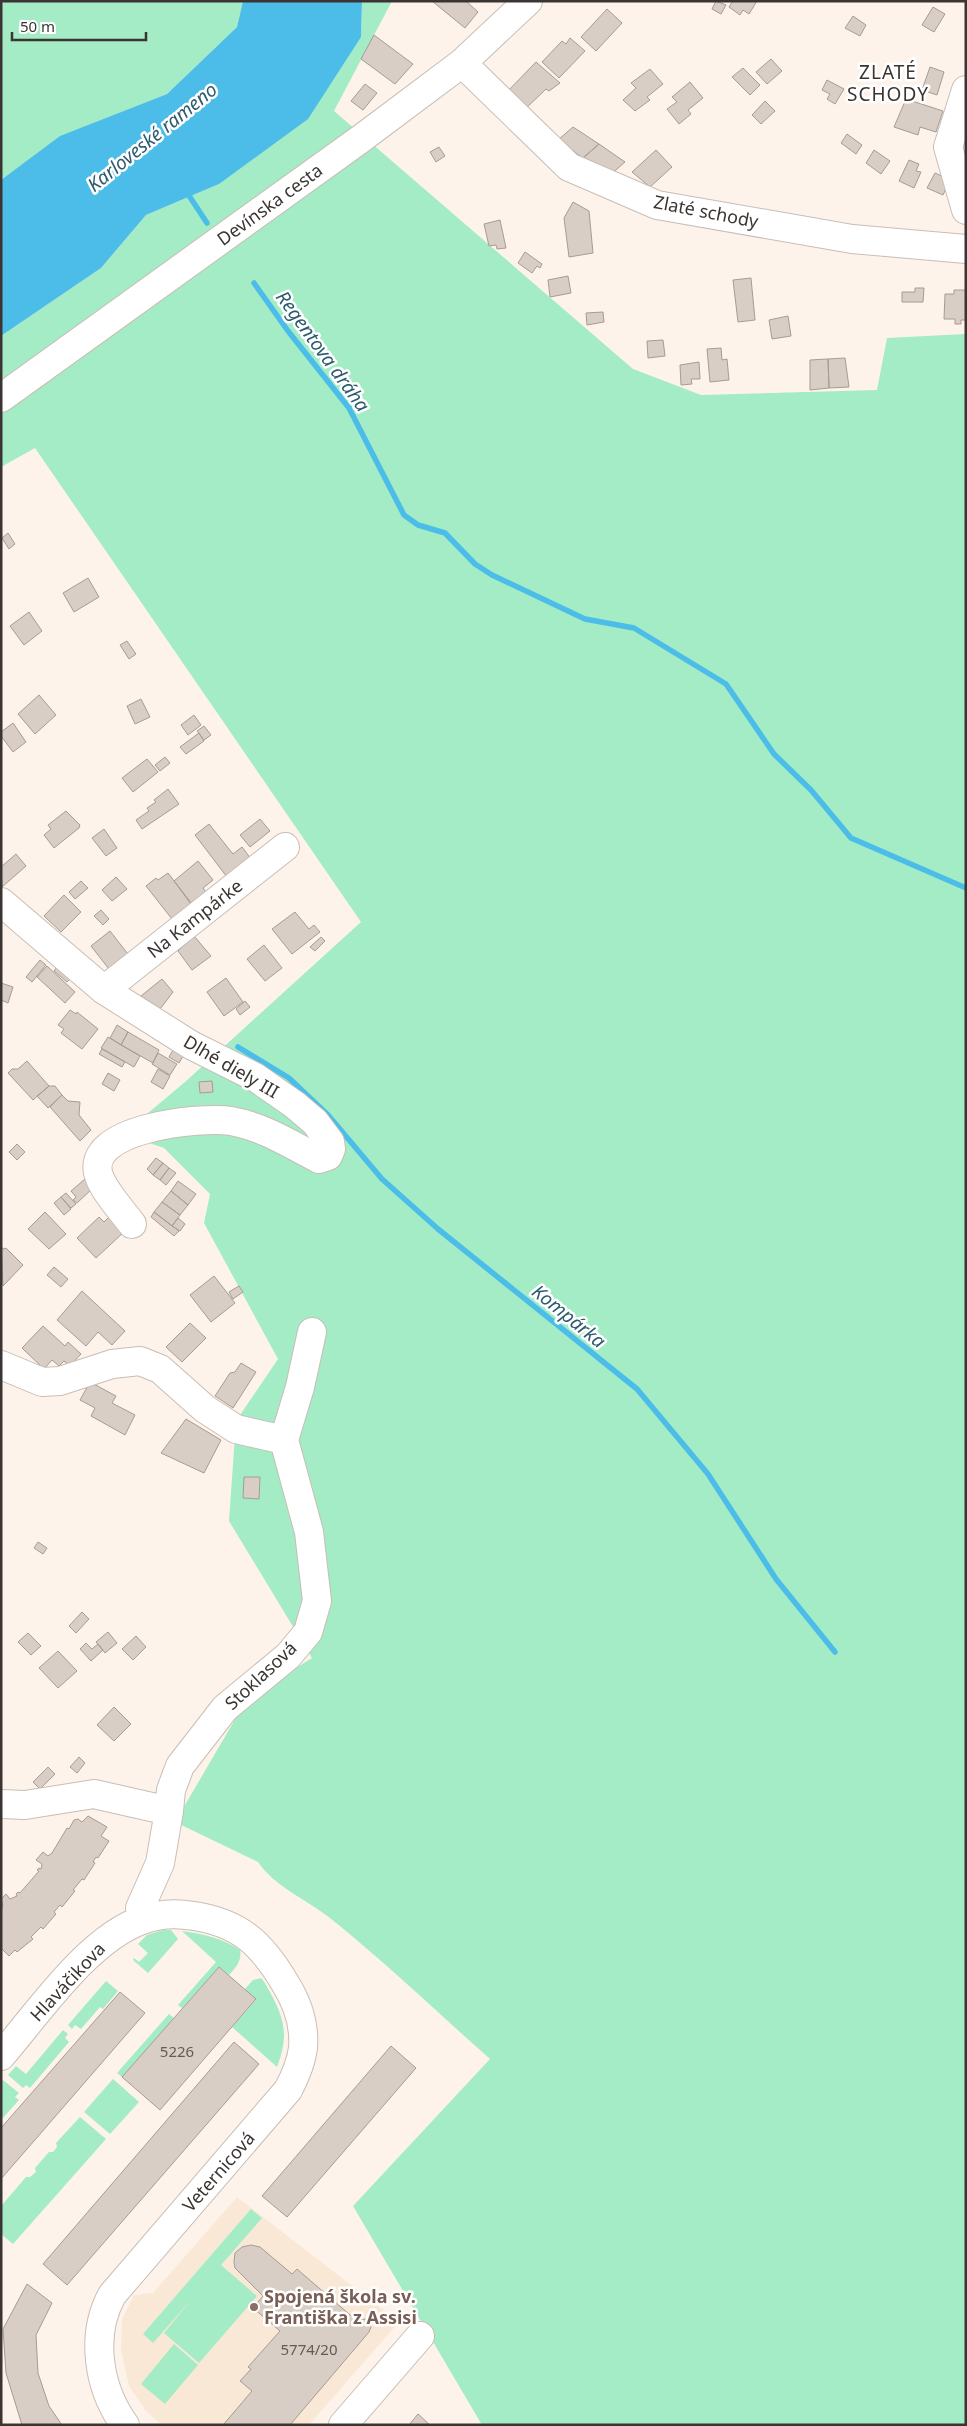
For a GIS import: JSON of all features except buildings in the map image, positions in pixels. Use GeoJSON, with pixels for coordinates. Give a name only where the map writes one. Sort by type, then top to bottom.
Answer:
{"type":"FeatureCollection","features":[{"type":"Feature","properties":{"kind":"street","name":"Devínska cesta"},"geometry":{"type":"LineString","coordinates":[[1,398],[338,156],[462,64],[528,1]]}},
{"type":"Feature","properties":{"kind":"street","name":"Zlaté schody"},"geometry":{"type":"LineString","coordinates":[[462,64],[569,167],[657,205],[852,239],[966,249]]}},
{"type":"Feature","properties":{"kind":"street"},"geometry":{"type":"LineString","coordinates":[[965,93],[948,147],[966,210]]}},
{"type":"Feature","properties":{"kind":"street","name":"Na Kampárke"},"geometry":{"type":"LineString","coordinates":[[104,990],[285,847]]}},
{"type":"Feature","properties":{"kind":"street","name":"Dlhé diely III"},"geometry":{"type":"LineString","coordinates":[[1,902],[104,990],[191,1045],[255,1077],[315,1122],[330,1142],[331,1149],[328,1156],[319,1158],[285,1139],[256,1127],[230,1121],[189,1120],[144,1128],[107,1147],[99,1162],[99,1176],[132,1224]]}},
{"type":"Feature","properties":{"kind":"street"},"geometry":{"type":"LineString","coordinates":[[1,1366],[42,1382],[60,1381],[112,1364],[140,1361],[160,1369],[205,1409],[236,1429],[284,1440],[300,1387],[312,1332]]}},
{"type":"Feature","properties":{"kind":"street","name":"Stoklasová"},"geometry":{"type":"LineString","coordinates":[[141,1920],[140,1908],[160,1863],[169,1811],[170,1790],[180,1766],[225,1708],[288,1656],[308,1632],[317,1601],[309,1532],[284,1440]]}},
{"type":"Feature","properties":{"kind":"street"},"geometry":{"type":"LineString","coordinates":[[1,1804],[25,1805],[94,1794],[169,1811]]}},
{"type":"Feature","properties":{"kind":"street","name":"Hlaváčikova"},"geometry":{"type":"LineString","coordinates":[[1,2056],[92,1950],[110,1936],[141,1920],[165,1914],[180,1914],[212,1919],[231,1926]]}},
{"type":"Feature","properties":{"kind":"street","name":"Veternicová"},"geometry":{"type":"LineString","coordinates":[[125,2425],[113,2405],[105,2385],[100,2359],[100,2326],[104,2310],[112,2295],[283,2098],[301,2060],[303,2047],[301,2020],[290,1990],[260,1947],[231,1926]]}},
{"type":"Feature","properties":{"kind":"street"},"geometry":{"type":"LineString","coordinates":[[343,2425],[420,2336]]}},
{"type":"Feature","properties":{"kind":"shaded area","name":"Spojená škola sv. Františka z Assisi"},"geometry":{"type":"Polygon","coordinates":[[[237,2197],[399,2322],[309,2425],[162,2425],[146,2411],[129,2386],[121,2350],[122,2319],[134,2295],[153,2293],[237,2197]]]}},
{"type":"Feature","properties":{"kind":"green space"},"geometry":{"type":"Polygon","coordinates":[[[1,1],[243,1],[237,27],[167,94],[61,136],[1,180],[1,1]]]}},
{"type":"Feature","properties":{"kind":"green space"},"geometry":{"type":"Polygon","coordinates":[[[362,1],[392,1],[334,111],[633,369],[701,395],[877,390],[887,338],[966,334],[966,2425],[482,2425],[353,2206],[490,2059],[330,1918],[273,1879],[258,1862],[175,1822],[247,1699],[312,1658],[229,1521],[236,1421],[278,1359],[204,1223],[210,1194],[164,1148],[123,1134],[185,1082],[361,922],[35,448],[1,467],[1,336],[101,268],[146,215],[219,184],[361,37],[362,1]]]}},
{"type":"Feature","properties":{"kind":"green space"},"geometry":{"type":"Polygon","coordinates":[[[163,1930],[171,1930],[178,1939],[148,1973],[133,1960],[134,1958],[139,1962],[148,1953],[138,1944],[147,1935],[163,1930]]]}},
{"type":"Feature","properties":{"kind":"green space"},"geometry":{"type":"Polygon","coordinates":[[[182,1931],[220,1940],[240,1950],[240,1957],[238,1964],[229,1975],[219,1967],[182,2008],[178,2005],[216,1962],[182,1931]]]}},
{"type":"Feature","properties":{"kind":"green space"},"geometry":{"type":"Polygon","coordinates":[[[261,1978],[280,2013],[284,2030],[283,2047],[277,2067],[232,2027],[256,2000],[245,1989],[253,1980],[261,1978]]]}},
{"type":"Feature","properties":{"kind":"green space"},"geometry":{"type":"Polygon","coordinates":[[[106,1981],[118,1991],[103,2009],[100,2007],[81,2029],[75,2025],[72,2029],[68,2025],[106,1981]]]}},
{"type":"Feature","properties":{"kind":"green space"},"geometry":{"type":"Polygon","coordinates":[[[169,2014],[174,2018],[122,2077],[117,2073],[169,2014]]]}},
{"type":"Feature","properties":{"kind":"green space"},"geometry":{"type":"Polygon","coordinates":[[[63,2030],[68,2034],[65,2038],[69,2042],[30,2088],[26,2085],[23,2088],[8,2075],[16,2066],[26,2074],[63,2030]]]}},
{"type":"Feature","properties":{"kind":"green space"},"geometry":{"type":"Polygon","coordinates":[[[113,2079],[139,2102],[110,2134],[84,2112],[113,2079]]]}},
{"type":"Feature","properties":{"kind":"green space"},"geometry":{"type":"Polygon","coordinates":[[[3,2080],[19,2093],[15,2097],[19,2100],[1,2120],[1,2083],[3,2080]]]}},
{"type":"Feature","properties":{"kind":"green space"},"geometry":{"type":"Polygon","coordinates":[[[80,2117],[106,2139],[13,2244],[1,2234],[1,2206],[26,2177],[30,2177],[36,2172],[35,2168],[49,2152],[53,2152],[57,2147],[56,2143],[80,2117]]]}},
{"type":"Feature","properties":{"kind":"green space"},"geometry":{"type":"Polygon","coordinates":[[[251,2209],[262,2218],[221,2265],[257,2296],[199,2363],[164,2333],[191,2300],[153,2343],[143,2334],[251,2209]]]}},
{"type":"Feature","properties":{"kind":"green space"},"geometry":{"type":"Polygon","coordinates":[[[174,2344],[198,2365],[165,2404],[141,2384],[174,2344]]]}},
{"type":"Feature","properties":{"kind":"water","name":"Karloveské rameno"},"geometry":{"type":"Polygon","coordinates":[[[243,1],[362,1],[361,37],[308,119],[219,184],[146,215],[101,268],[1,336],[1,180],[60,136],[167,94],[237,27],[243,1]]]}},
{"type":"Feature","properties":{"kind":"waterway","name":"Regentova dráha"},"geometry":{"type":"LineString","coordinates":[[186,191],[207,223]]}},
{"type":"Feature","properties":{"kind":"waterway","name":"Regentova dráha"},"geometry":{"type":"LineString","coordinates":[[254,283],[288,331],[349,408],[404,515],[418,525],[445,533],[475,564],[492,575],[585,619],[634,628],[726,684],[774,754],[811,790],[851,838],[966,888]]}},
{"type":"Feature","properties":{"kind":"waterway","name":"Kompárka"},"geometry":{"type":"LineString","coordinates":[[238,1047],[289,1078],[328,1115],[382,1179],[438,1229],[637,1389],[708,1474],[776,1579],[835,1652]]}},
{"type":"Feature","properties":{"kind":"place","name":"Spojená škola sv. Františka z Assisi"},"geometry":{"type":"Point","coordinates":[254,2307]}},
{"type":"Feature","properties":{"kind":"district","name":"ZLATÉ SCHODY"},"geometry":{"type":"Point","coordinates":[888,83]}}]}
